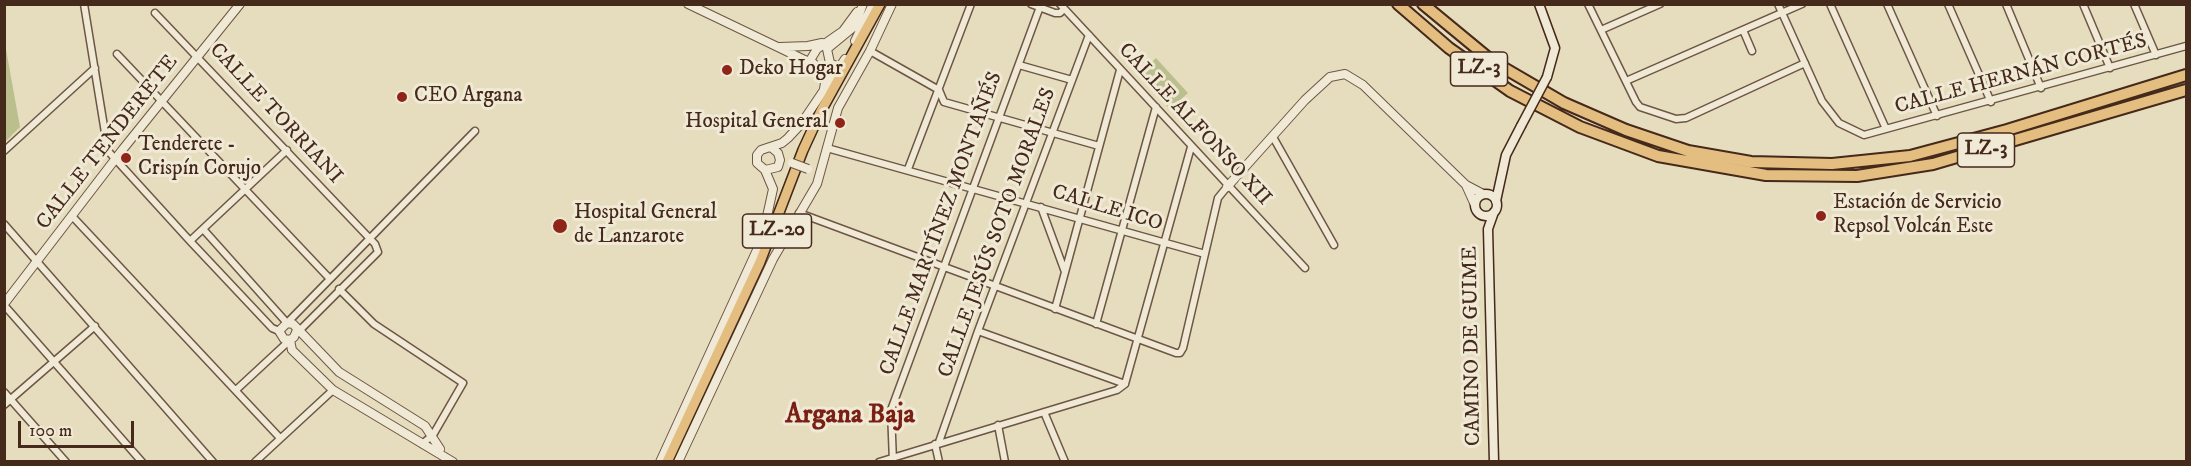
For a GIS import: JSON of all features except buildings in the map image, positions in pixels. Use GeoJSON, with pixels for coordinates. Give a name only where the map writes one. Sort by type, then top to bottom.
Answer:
{"type":"FeatureCollection","features":[{"type":"Feature","properties":{"kind":"highway","name":"LZ-3"},"geometry":{"type":"LineString","coordinates":[[1398,4],[1449,48],[1510,91],[1580,127],[1658,156],[1766,175],[1857,176],[1934,164],[2187,90]]}},
{"type":"Feature","properties":{"kind":"highway","name":"LZ-3"},"geometry":{"type":"LineString","coordinates":[[1426,6],[1492,61],[1564,103],[1626,130],[1688,151],[1751,162],[1832,164],[1910,156],[2007,130],[2187,75]]}},
{"type":"Feature","properties":{"kind":"main road","name":"LZ-20"},"geometry":{"type":"LineString","coordinates":[[670,462],[760,262],[812,130],[882,4]]}},
{"type":"Feature","properties":{"kind":"main road"},"geometry":{"type":"LineString","coordinates":[[1498,183],[1477,199],[1478,209],[1485,215],[1494,212],[1498,183],[1506,155],[1547,77],[1556,48],[1539,4]]}},
{"type":"Feature","properties":{"kind":"main road"},"geometry":{"type":"LineString","coordinates":[[1484,194],[1491,195],[1496,201]]}},
{"type":"Feature","properties":{"kind":"main road","name":"CAMINO DE GUIME"},"geometry":{"type":"LineString","coordinates":[[1478,209],[1488,229]]}},
{"type":"Feature","properties":{"kind":"main road","name":"CAMINO DE GUIME"},"geometry":{"type":"LineString","coordinates":[[1494,212],[1488,229],[1494,462]]}},
{"type":"Feature","properties":{"kind":"street"},"geometry":{"type":"LineString","coordinates":[[84,4],[108,151],[272,328],[279,331],[284,339],[290,340]]}},
{"type":"Feature","properties":{"kind":"street","name":"CALLE TENDERETE"},"geometry":{"type":"LineString","coordinates":[[4,304],[240,4]]}},
{"type":"Feature","properties":{"kind":"street"},"geometry":{"type":"LineString","coordinates":[[688,4],[811,62],[839,64]]}},
{"type":"Feature","properties":{"kind":"street"},"geometry":{"type":"LineString","coordinates":[[772,148],[788,138],[824,92],[873,4]]}},
{"type":"Feature","properties":{"kind":"street"},"geometry":{"type":"LineString","coordinates":[[678,462],[773,259],[817,184],[834,120],[892,4]]}},
{"type":"Feature","properties":{"kind":"street"},"geometry":{"type":"LineString","coordinates":[[908,169],[972,4]]}},
{"type":"Feature","properties":{"kind":"street"},"geometry":{"type":"LineString","coordinates":[[1031,4],[1055,13],[1060,13],[1062,7]]}},
{"type":"Feature","properties":{"kind":"street"},"geometry":{"type":"LineString","coordinates":[[1587,4],[1640,107],[1676,119],[1686,118],[1805,63],[1778,4]]}},
{"type":"Feature","properties":{"kind":"street"},"geometry":{"type":"LineString","coordinates":[[1600,30],[1660,4]]}},
{"type":"Feature","properties":{"kind":"street"},"geometry":{"type":"LineString","coordinates":[[1626,81],[1802,4]]}},
{"type":"Feature","properties":{"kind":"street"},"geometry":{"type":"LineString","coordinates":[[1830,4],[1886,129]]}},
{"type":"Feature","properties":{"kind":"street"},"geometry":{"type":"LineString","coordinates":[[1887,4],[1937,116]]}},
{"type":"Feature","properties":{"kind":"street"},"geometry":{"type":"LineString","coordinates":[[1948,4],[1990,102]]}},
{"type":"Feature","properties":{"kind":"street"},"geometry":{"type":"LineString","coordinates":[[2006,4],[2041,88]]}},
{"type":"Feature","properties":{"kind":"street"},"geometry":{"type":"LineString","coordinates":[[2083,4],[2110,68]]}},
{"type":"Feature","properties":{"kind":"street"},"geometry":{"type":"LineString","coordinates":[[2134,4],[2156,55]]}},
{"type":"Feature","properties":{"kind":"street"},"geometry":{"type":"LineString","coordinates":[[811,62],[826,46],[855,26],[862,5]]}},
{"type":"Feature","properties":{"kind":"street","name":"CALLE MARTÍNEZ MONTAÑÉS"},"geometry":{"type":"LineString","coordinates":[[892,460],[891,410],[1040,6]]}},
{"type":"Feature","properties":{"kind":"street","name":"CALLE ALFONSO XII"},"geometry":{"type":"LineString","coordinates":[[1062,7],[1227,187],[1305,268]]}},
{"type":"Feature","properties":{"kind":"street","name":"CALLE TORRIANI"},"geometry":{"type":"LineString","coordinates":[[155,13],[370,239]]}},
{"type":"Feature","properties":{"kind":"street"},"geometry":{"type":"LineString","coordinates":[[1743,30],[1752,51]]}},
{"type":"Feature","properties":{"kind":"street","name":"CALLE JESÚS SOTO MORALES"},"geometry":{"type":"LineString","coordinates":[[937,443],[1089,35]]}},
{"type":"Feature","properties":{"kind":"street"},"geometry":{"type":"LineString","coordinates":[[778,47],[826,46]]}},
{"type":"Feature","properties":{"kind":"street"},"geometry":{"type":"LineString","coordinates":[[826,46],[830,63],[839,64]]}},
{"type":"Feature","properties":{"kind":"street","name":"CALLE HERNÁN CORTÉS"},"geometry":{"type":"LineString","coordinates":[[1805,63],[1822,101],[1839,123],[1864,135],[2187,46]]}},
{"type":"Feature","properties":{"kind":"street"},"geometry":{"type":"LineString","coordinates":[[870,51],[939,90],[944,102],[1099,146]]}},
{"type":"Feature","properties":{"kind":"street"},"geometry":{"type":"LineString","coordinates":[[117,54],[330,279]]}},
{"type":"Feature","properties":{"kind":"street"},"geometry":{"type":"LineString","coordinates":[[811,62],[826,77],[824,92]]}},
{"type":"Feature","properties":{"kind":"street"},"geometry":{"type":"LineString","coordinates":[[1019,65],[1072,80]]}},
{"type":"Feature","properties":{"kind":"street"},"geometry":{"type":"LineString","coordinates":[[4,151],[95,68]]}},
{"type":"Feature","properties":{"kind":"street"},"geometry":{"type":"LineString","coordinates":[[1054,309],[1120,70]]}},
{"type":"Feature","properties":{"kind":"street"},"geometry":{"type":"LineString","coordinates":[[799,213],[1054,309],[1180,353],[1218,198],[1305,100],[1330,77],[1345,74],[1363,85],[1466,185],[1484,194]]}},
{"type":"Feature","properties":{"kind":"street"},"geometry":{"type":"LineString","coordinates":[[1095,324],[1156,108]]}},
{"type":"Feature","properties":{"kind":"street"},"geometry":{"type":"LineString","coordinates":[[279,331],[476,131]]}},
{"type":"Feature","properties":{"kind":"street"},"geometry":{"type":"LineString","coordinates":[[1273,137],[1334,245]]}},
{"type":"Feature","properties":{"kind":"street"},"geometry":{"type":"LineString","coordinates":[[660,462],[758,252],[773,189],[765,170],[757,163],[757,155],[766,147],[772,148],[778,153],[780,160],[778,166],[772,171],[765,170]]}},
{"type":"Feature","properties":{"kind":"street"},"geometry":{"type":"LineString","coordinates":[[879,462],[892,460],[937,443],[1117,390],[1125,384],[1191,147]]}},
{"type":"Feature","properties":{"kind":"street","name":"CALLE ICO"},"geometry":{"type":"LineString","coordinates":[[827,148],[1204,254]]}},
{"type":"Feature","properties":{"kind":"street"},"geometry":{"type":"LineString","coordinates":[[190,241],[286,150]]}},
{"type":"Feature","properties":{"kind":"street"},"geometry":{"type":"LineString","coordinates":[[780,160],[820,172]]}},
{"type":"Feature","properties":{"kind":"street"},"geometry":{"type":"LineString","coordinates":[[1466,185],[1478,209]]}},
{"type":"Feature","properties":{"kind":"street"},"geometry":{"type":"LineString","coordinates":[[1041,207],[1065,273]]}},
{"type":"Feature","properties":{"kind":"street"},"geometry":{"type":"LineString","coordinates":[[72,216],[280,438]]}},
{"type":"Feature","properties":{"kind":"street"},"geometry":{"type":"LineString","coordinates":[[4,224],[213,462]]}},
{"type":"Feature","properties":{"kind":"street"},"geometry":{"type":"LineString","coordinates":[[203,229],[287,323],[293,324],[339,372],[425,426],[440,449],[454,462]]}},
{"type":"Feature","properties":{"kind":"street"},"geometry":{"type":"LineString","coordinates":[[236,390],[294,338],[297,330],[302,328],[378,252],[370,239]]}},
{"type":"Feature","properties":{"kind":"street"},"geometry":{"type":"LineString","coordinates":[[339,290],[374,324],[463,383],[433,435],[422,444]]}},
{"type":"Feature","properties":{"kind":"street"},"geometry":{"type":"LineString","coordinates":[[4,304],[142,462]]}},
{"type":"Feature","properties":{"kind":"street"},"geometry":{"type":"LineString","coordinates":[[4,405],[95,326]]}},
{"type":"Feature","properties":{"kind":"street"},"geometry":{"type":"LineString","coordinates":[[978,331],[1125,384]]}},
{"type":"Feature","properties":{"kind":"street"},"geometry":{"type":"LineString","coordinates":[[290,340],[292,350],[333,390],[454,462]]}},
{"type":"Feature","properties":{"kind":"street"},"geometry":{"type":"LineString","coordinates":[[255,462],[333,390]]}},
{"type":"Feature","properties":{"kind":"street"},"geometry":{"type":"LineString","coordinates":[[4,392],[66,462]]}},
{"type":"Feature","properties":{"kind":"street"},"geometry":{"type":"LineString","coordinates":[[1044,412],[1065,462]]}},
{"type":"Feature","properties":{"kind":"street"},"geometry":{"type":"LineString","coordinates":[[998,425],[1005,462]]}},
{"type":"Feature","properties":{"kind":"street"},"geometry":{"type":"LineString","coordinates":[[937,443],[939,462]]}},
{"type":"Feature","properties":{"kind":"green space"},"geometry":{"type":"Polygon","coordinates":[[[4,38],[20,127],[5,142],[4,142],[4,38]]]}},
{"type":"Feature","properties":{"kind":"green space"},"geometry":{"type":"Polygon","coordinates":[[[1156,58],[1188,93],[1170,109],[1138,75],[1156,58]]]}},
{"type":"Feature","properties":{"kind":"place","name":"Deko Hogar"},"geometry":{"type":"Point","coordinates":[727,70]}},
{"type":"Feature","properties":{"kind":"place","name":"CEO Argana"},"geometry":{"type":"Point","coordinates":[402,97]}},
{"type":"Feature","properties":{"kind":"place","name":"Hospital General"},"geometry":{"type":"Point","coordinates":[840,123]}},
{"type":"Feature","properties":{"kind":"place","name":"Tenderete - Crispín Corujo"},"geometry":{"type":"Point","coordinates":[126,158]}},
{"type":"Feature","properties":{"kind":"place","name":"Estación de Servicio Repsol Volcán Este"},"geometry":{"type":"Point","coordinates":[1821,216]}},
{"type":"Feature","properties":{"kind":"place","name":"Hospital General de Lanzarote"},"geometry":{"type":"Point","coordinates":[560,226]}},
{"type":"Feature","properties":{"kind":"district","name":"Argana Baja"},"geometry":{"type":"Point","coordinates":[850,416]}}]}
